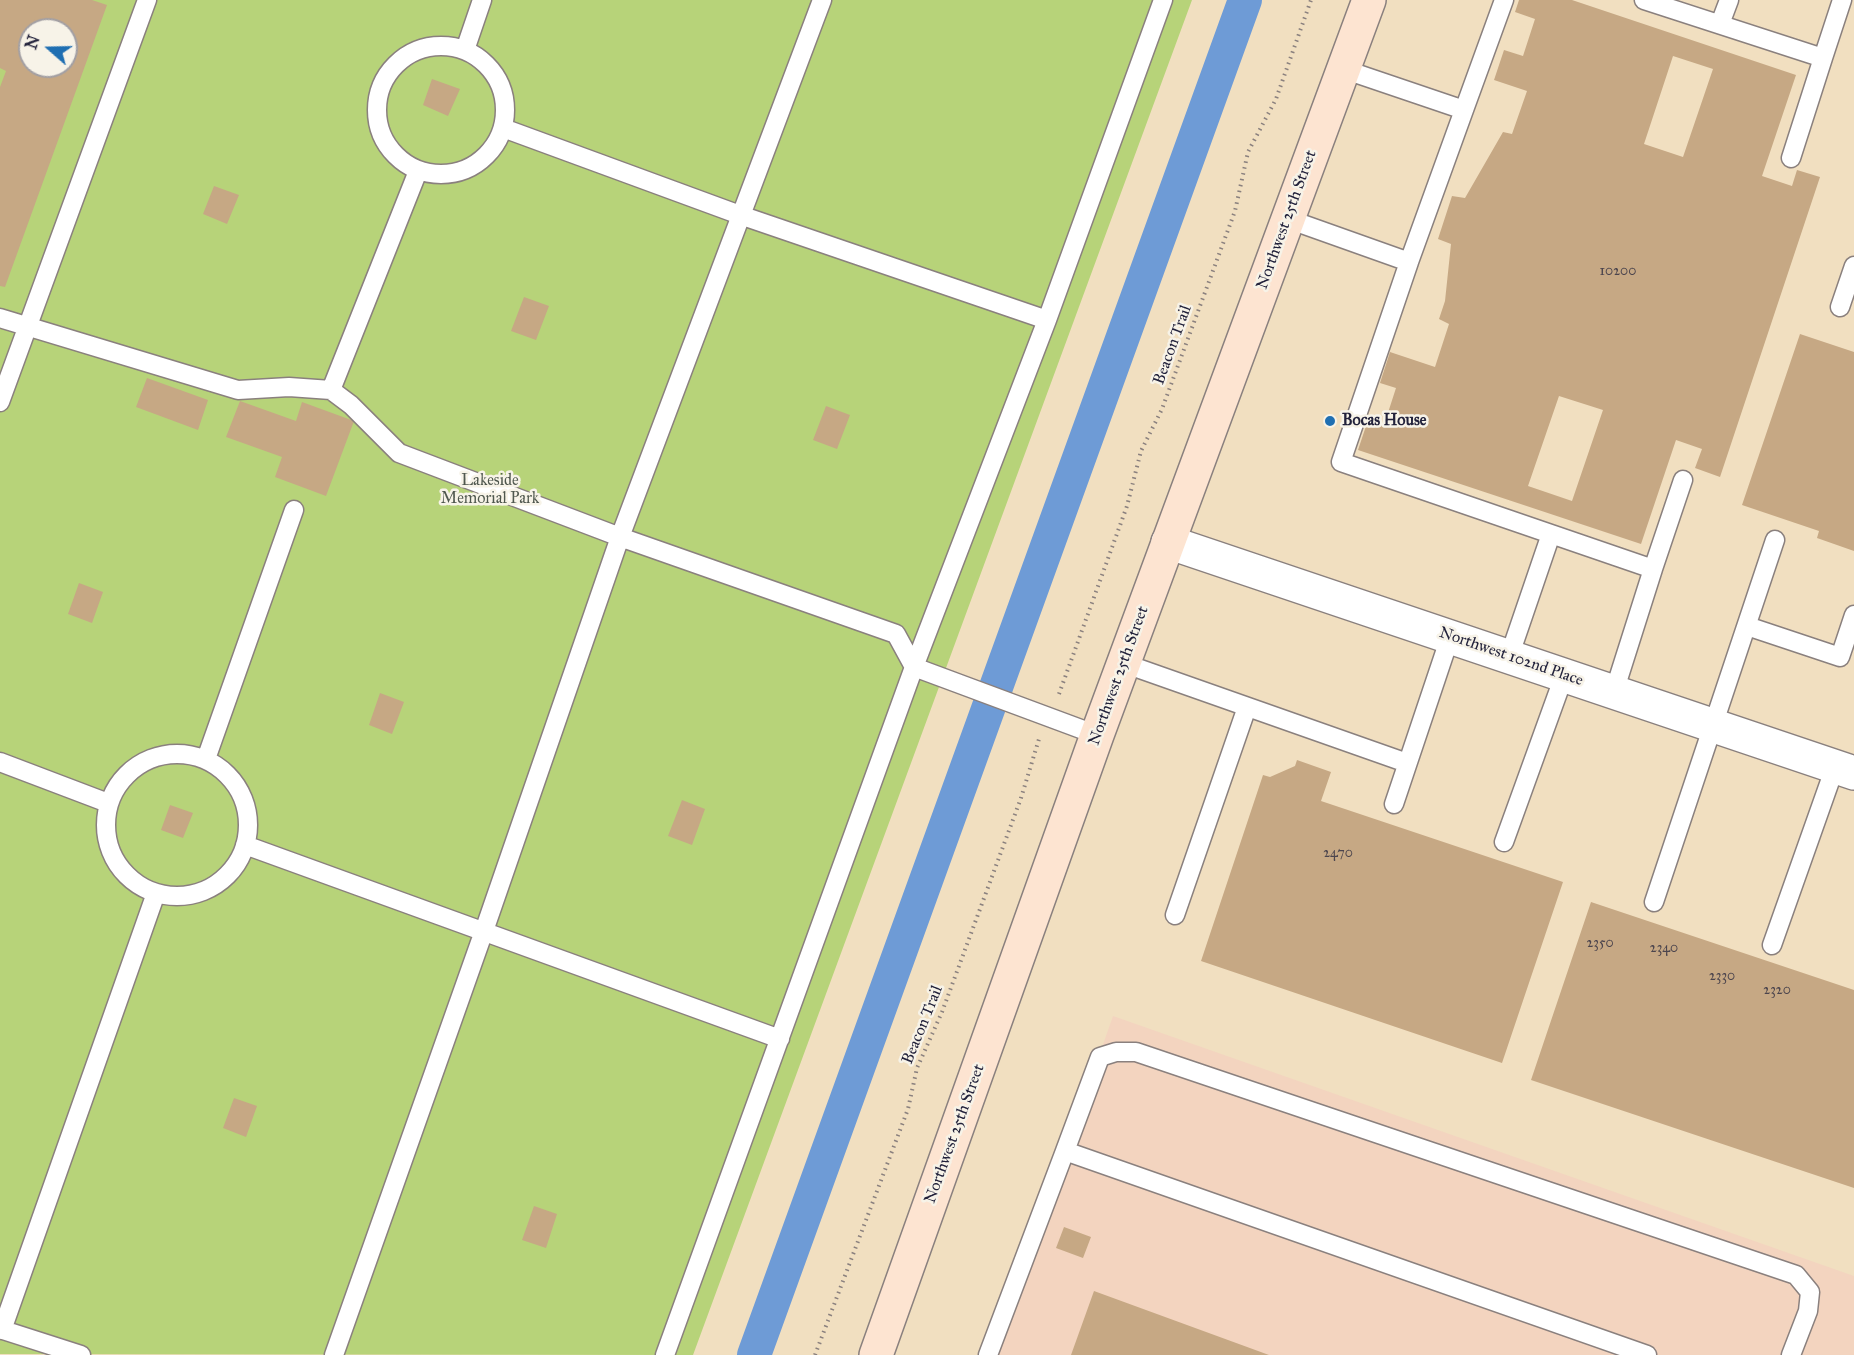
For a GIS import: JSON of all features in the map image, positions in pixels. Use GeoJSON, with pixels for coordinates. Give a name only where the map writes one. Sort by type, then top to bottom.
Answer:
{"type":"FeatureCollection","features":[{"type":"Feature","properties":{"kind":"main road","name":"Northwest 25th Street"},"geometry":{"type":"LineString","coordinates":[[876,1355],[1123,663],[1369,0]]}},
{"type":"Feature","properties":{"kind":"street","name":"Northwest 102nd Place"},"geometry":{"type":"LineString","coordinates":[[1168,542],[1844,770]]}},
{"type":"Feature","properties":{"kind":"lane"},"geometry":{"type":"LineString","coordinates":[[0,402],[147,0]]}},
{"type":"Feature","properties":{"kind":"lane"},"geometry":{"type":"LineString","coordinates":[[465,50],[482,0]]}},
{"type":"Feature","properties":{"kind":"lane"},"geometry":{"type":"LineString","coordinates":[[334,1355],[620,537],[822,0]]}},
{"type":"Feature","properties":{"kind":"lane"},"geometry":{"type":"LineString","coordinates":[[665,1355],[914,667],[1047,320],[1162,0]]}},
{"type":"Feature","properties":{"kind":"lane"},"geometry":{"type":"LineString","coordinates":[[1504,0],[1409,262],[1341,462],[1653,569]]}},
{"type":"Feature","properties":{"kind":"lane"},"geometry":{"type":"LineString","coordinates":[[1644,0],[1823,58]]}},
{"type":"Feature","properties":{"kind":"lane"},"geometry":{"type":"LineString","coordinates":[[1720,24],[1728,0]]}},
{"type":"Feature","properties":{"kind":"lane"},"geometry":{"type":"LineString","coordinates":[[1791,158],[1842,0]]}},
{"type":"Feature","properties":{"kind":"lane"},"geometry":{"type":"LineString","coordinates":[[440,46],[465,50],[486,63],[501,84],[506,109],[502,128],[488,155],[468,170],[443,175],[418,171],[397,157],[382,137],[377,112],[381,87],[395,66],[416,51],[440,46]]}},
{"type":"Feature","properties":{"kind":"lane"},"geometry":{"type":"LineString","coordinates":[[1343,69],[1464,110]]}},
{"type":"Feature","properties":{"kind":"lane"},"geometry":{"type":"LineString","coordinates":[[502,128],[740,215],[1047,320]]}},
{"type":"Feature","properties":{"kind":"lane"},"geometry":{"type":"LineString","coordinates":[[331,390],[418,171]]}},
{"type":"Feature","properties":{"kind":"lane"},"geometry":{"type":"LineString","coordinates":[[1288,219],[1409,262]]}},
{"type":"Feature","properties":{"kind":"lane"},"geometry":{"type":"LineString","coordinates":[[1840,307],[1854,266]]}},
{"type":"Feature","properties":{"kind":"lane"},"geometry":{"type":"LineString","coordinates":[[0,318],[238,390],[289,387],[331,390],[351,405],[399,453],[620,537],[896,634],[914,667],[1097,735]]}},
{"type":"Feature","properties":{"kind":"lane"},"geometry":{"type":"LineString","coordinates":[[1614,692],[1683,480]]}},
{"type":"Feature","properties":{"kind":"lane"},"geometry":{"type":"LineString","coordinates":[[206,759],[294,510]]}},
{"type":"Feature","properties":{"kind":"lane"},"geometry":{"type":"LineString","coordinates":[[1509,657],[1551,534]]}},
{"type":"Feature","properties":{"kind":"lane"},"geometry":{"type":"LineString","coordinates":[[1654,902],[1775,540]]}},
{"type":"Feature","properties":{"kind":"lane"},"geometry":{"type":"LineString","coordinates":[[1747,626],[1840,657],[1854,615]]}},
{"type":"Feature","properties":{"kind":"lane"},"geometry":{"type":"LineString","coordinates":[[1394,804],[1450,637]]}},
{"type":"Feature","properties":{"kind":"lane"},"geometry":{"type":"LineString","coordinates":[[1123,663],[1407,763]]}},
{"type":"Feature","properties":{"kind":"lane"},"geometry":{"type":"LineString","coordinates":[[1504,842],[1564,676]]}},
{"type":"Feature","properties":{"kind":"lane"},"geometry":{"type":"LineString","coordinates":[[1175,915],[1247,707]]}},
{"type":"Feature","properties":{"kind":"lane"},"geometry":{"type":"LineString","coordinates":[[172,753],[206,759],[227,773],[243,798],[248,823],[245,845],[234,867],[216,884],[194,894],[169,896],[156,893],[134,883],[117,865],[107,842],[105,817],[108,803],[120,781],[148,759],[172,753]]}},
{"type":"Feature","properties":{"kind":"lane"},"geometry":{"type":"LineString","coordinates":[[0,762],[108,803]]}},
{"type":"Feature","properties":{"kind":"lane"},"geometry":{"type":"LineString","coordinates":[[1772,945],[1844,770]]}},
{"type":"Feature","properties":{"kind":"lane"},"geometry":{"type":"LineString","coordinates":[[245,845],[780,1039]]}},
{"type":"Feature","properties":{"kind":"lane"},"geometry":{"type":"LineString","coordinates":[[81,1355],[1,1329],[156,893]]}},
{"type":"Feature","properties":{"kind":"lane"},"geometry":{"type":"LineString","coordinates":[[988,1355],[1100,1058],[1116,1052],[1136,1052],[1796,1275],[1810,1292],[1808,1311],[1791,1355]]}},
{"type":"Feature","properties":{"kind":"lane"},"geometry":{"type":"LineString","coordinates":[[1065,1151],[1647,1355]]}},
{"type":"Feature","properties":{"kind":"path","name":"Beacon Trail"},"geometry":{"type":"LineString","coordinates":[[1057,698],[1127,506],[1141,451],[1162,409],[1235,211],[1248,152],[1276,99],[1311,0]]}},
{"type":"Feature","properties":{"kind":"path","name":"Beacon Trail"},"geometry":{"type":"LineString","coordinates":[[815,1355],[908,1109],[917,1068],[942,1012],[1021,798],[1039,738]]}},
{"type":"Feature","properties":{"kind":"shaded area"},"geometry":{"type":"Polygon","coordinates":[[[1113,1016],[1854,1276],[1854,1355],[994,1355],[1113,1016]]]}},
{"type":"Feature","properties":{"kind":"green space","name":"Lakeside Memorial Park"},"geometry":{"type":"Polygon","coordinates":[[[0,0],[1192,0],[693,1355],[0,1354],[0,0]]]}},
{"type":"Feature","properties":{"kind":"building"},"geometry":{"type":"Polygon","coordinates":[[[0,0],[92,0],[107,5],[5,287],[0,286],[0,87],[6,71],[0,68],[0,0]]]}},
{"type":"Feature","properties":{"kind":"building"},"geometry":{"type":"Polygon","coordinates":[[[1519,0],[1572,0],[1796,75],[1762,176],[1792,186],[1797,170],[1820,177],[1720,477],[1695,468],[1702,449],[1676,440],[1641,544],[1358,450],[1368,420],[1384,425],[1396,388],[1380,383],[1390,352],[1435,367],[1449,324],[1439,319],[1445,301],[1451,244],[1438,239],[1452,196],[1465,198],[1503,132],[1512,134],[1527,91],[1494,80],[1504,50],[1523,56],[1535,19],[1515,12],[1519,0]],[[1673,56],[1644,144],[1683,157],[1713,69],[1673,56]],[[1559,396],[1528,486],[1572,501],[1603,410],[1559,396]]]}},
{"type":"Feature","properties":{"kind":"building"},"geometry":{"type":"Polygon","coordinates":[[[432,79],[460,89],[448,116],[423,105],[432,79]]]}},
{"type":"Feature","properties":{"kind":"building"},"geometry":{"type":"Polygon","coordinates":[[[214,186],[239,195],[227,224],[203,214],[214,186]]]}},
{"type":"Feature","properties":{"kind":"building"},"geometry":{"type":"Polygon","coordinates":[[[524,297],[549,306],[536,340],[511,331],[524,297]]]}},
{"type":"Feature","properties":{"kind":"building"},"geometry":{"type":"Polygon","coordinates":[[[1800,334],[1854,352],[1854,551],[1817,538],[1819,531],[1742,505],[1800,334]]]}},
{"type":"Feature","properties":{"kind":"building"},"geometry":{"type":"Polygon","coordinates":[[[147,378],[208,400],[198,430],[136,407],[147,378]]]}},
{"type":"Feature","properties":{"kind":"building"},"geometry":{"type":"Polygon","coordinates":[[[240,401],[296,421],[302,402],[354,421],[326,496],[275,477],[282,457],[226,437],[240,401]]]}},
{"type":"Feature","properties":{"kind":"building"},"geometry":{"type":"Polygon","coordinates":[[[826,406],[850,415],[837,449],[813,440],[826,406]]]}},
{"type":"Feature","properties":{"kind":"building"},"geometry":{"type":"Polygon","coordinates":[[[79,583],[103,592],[92,623],[68,614],[79,583]]]}},
{"type":"Feature","properties":{"kind":"building"},"geometry":{"type":"Polygon","coordinates":[[[380,693],[404,702],[392,734],[369,725],[380,693]]]}},
{"type":"Feature","properties":{"kind":"building"},"geometry":{"type":"Polygon","coordinates":[[[1297,760],[1331,772],[1321,801],[1563,882],[1502,1063],[1201,961],[1263,775],[1270,777],[1295,766],[1297,760]]]}},
{"type":"Feature","properties":{"kind":"building"},"geometry":{"type":"Polygon","coordinates":[[[682,800],[705,809],[692,845],[668,836],[682,800]]]}},
{"type":"Feature","properties":{"kind":"building"},"geometry":{"type":"Polygon","coordinates":[[[170,805],[193,813],[183,838],[161,830],[170,805]]]}},
{"type":"Feature","properties":{"kind":"building"},"geometry":{"type":"Polygon","coordinates":[[[1591,902],[1854,990],[1854,1188],[1531,1080],[1591,902]]]}},
{"type":"Feature","properties":{"kind":"building"},"geometry":{"type":"Polygon","coordinates":[[[234,1098],[257,1106],[246,1137],[223,1128],[234,1098]]]}},
{"type":"Feature","properties":{"kind":"building"},"geometry":{"type":"Polygon","coordinates":[[[534,1206],[557,1214],[546,1248],[522,1240],[534,1206]]]}},
{"type":"Feature","properties":{"kind":"building"},"geometry":{"type":"Polygon","coordinates":[[[1064,1227],[1091,1237],[1083,1258],[1056,1248],[1064,1227]]]}},
{"type":"Feature","properties":{"kind":"building"},"geometry":{"type":"Polygon","coordinates":[[[1094,1291],[1269,1355],[1071,1355],[1094,1291]]]}},
{"type":"Feature","properties":{"kind":"waterway"},"geometry":{"type":"LineString","coordinates":[[754,1355],[1245,0]]}},
{"type":"Feature","properties":{"kind":"place","name":"Bocas House"},"geometry":{"type":"Point","coordinates":[1330,421]}}]}
